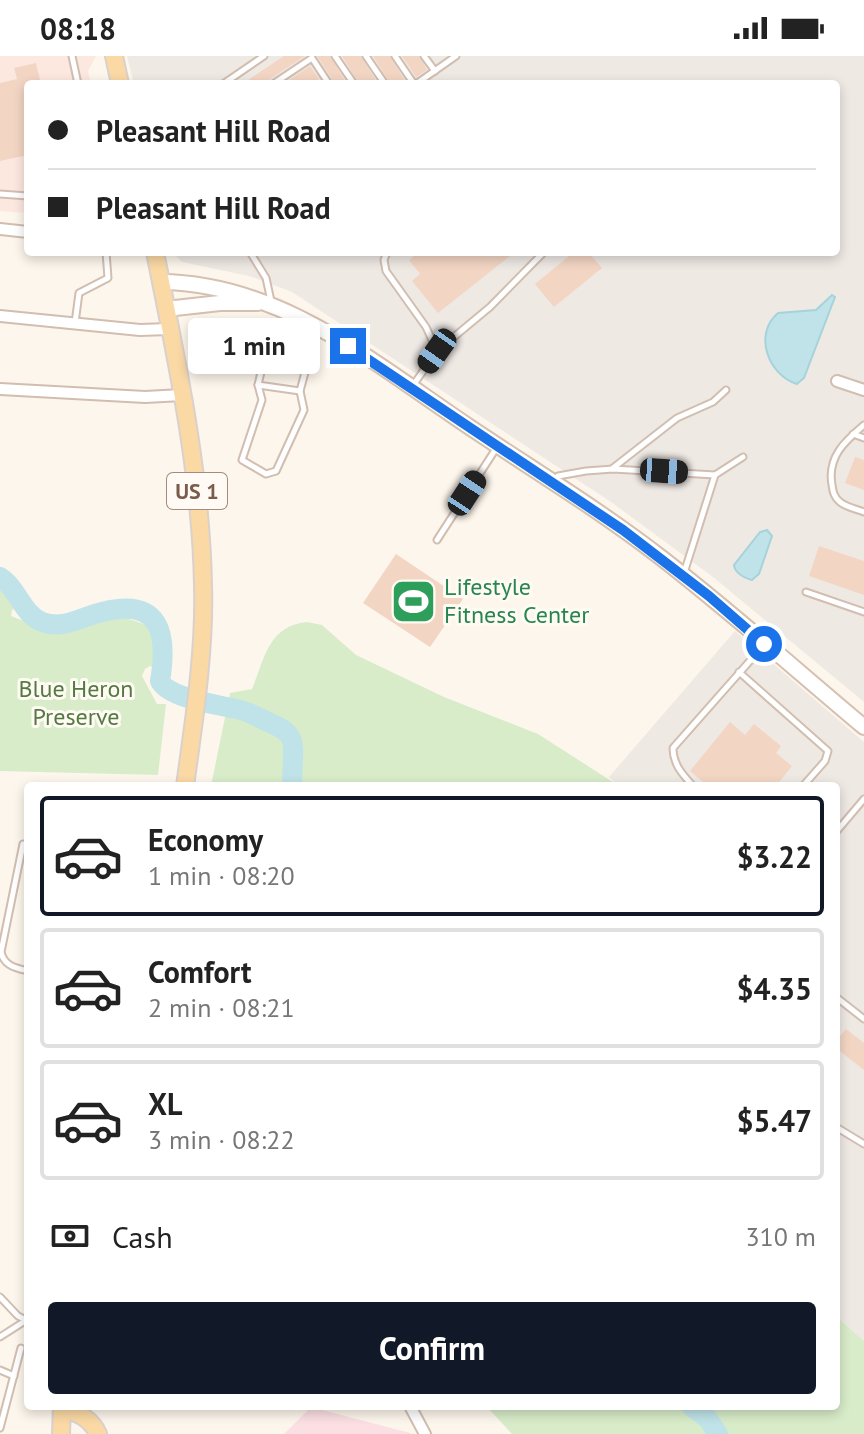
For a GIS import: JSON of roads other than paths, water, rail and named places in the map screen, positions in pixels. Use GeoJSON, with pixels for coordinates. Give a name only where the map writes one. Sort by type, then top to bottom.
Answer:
{"type":"FeatureCollection","features":[{"type":"Feature","properties":{"kind":"main road"},"geometry":{"type":"LineString","coordinates":[[114,56],[119,80]]}},
{"type":"Feature","properties":{"kind":"main road","name":"US 1"},"geometry":{"type":"LineString","coordinates":[[156,256],[196,478],[203,563],[198,674],[186,782]]}},
{"type":"Feature","properties":{"kind":"main road"},"geometry":{"type":"LineString","coordinates":[[51,1434],[61,1410]]}},
{"type":"Feature","properties":{"kind":"main road"},"geometry":{"type":"LineString","coordinates":[[61,1434],[62,1410]]}},
{"type":"Feature","properties":{"kind":"main road"},"geometry":{"type":"LineString","coordinates":[[69,1410],[93,1424],[98,1434]]}},
{"type":"Feature","properties":{"kind":"street"},"geometry":{"type":"LineString","coordinates":[[0,229],[24,232]]}},
{"type":"Feature","properties":{"kind":"street"},"geometry":{"type":"LineString","coordinates":[[161,282],[216,286],[238,291],[317,326],[623,530],[683,575],[864,727]]}},
{"type":"Feature","properties":{"kind":"street"},"geometry":{"type":"LineString","coordinates":[[166,309],[239,302],[271,305]]}},
{"type":"Feature","properties":{"kind":"street"},"geometry":{"type":"LineString","coordinates":[[0,316],[140,330],[169,329]]}},
{"type":"Feature","properties":{"kind":"street"},"geometry":{"type":"LineString","coordinates":[[837,381],[864,390]]}},
{"type":"Feature","properties":{"kind":"street"},"geometry":{"type":"LineString","coordinates":[[0,389],[145,397],[182,395]]}},
{"type":"Feature","properties":{"kind":"street"},"geometry":{"type":"LineString","coordinates":[[412,1410],[425,1434]]}},
{"type":"Feature","properties":{"kind":"lane"},"geometry":{"type":"LineString","coordinates":[[72,56],[77,80]]}},
{"type":"Feature","properties":{"kind":"lane"},"geometry":{"type":"LineString","coordinates":[[229,80],[264,56]]}},
{"type":"Feature","properties":{"kind":"lane"},"geometry":{"type":"LineString","coordinates":[[335,56],[351,80]]}},
{"type":"Feature","properties":{"kind":"lane"},"geometry":{"type":"LineString","coordinates":[[366,56],[382,80]]}},
{"type":"Feature","properties":{"kind":"lane"},"geometry":{"type":"LineString","coordinates":[[395,56],[412,80]]}},
{"type":"Feature","properties":{"kind":"lane"},"geometry":{"type":"LineString","coordinates":[[424,56],[435,71]]}},
{"type":"Feature","properties":{"kind":"lane"},"geometry":{"type":"LineString","coordinates":[[421,80],[456,56]]}},
{"type":"Feature","properties":{"kind":"lane"},"geometry":{"type":"LineString","coordinates":[[279,80],[311,57],[325,78],[322,80]]}},
{"type":"Feature","properties":{"kind":"lane"},"geometry":{"type":"LineString","coordinates":[[0,194],[24,196]]}},
{"type":"Feature","properties":{"kind":"lane"},"geometry":{"type":"LineString","coordinates":[[75,324],[79,293],[108,278],[106,256]]}},
{"type":"Feature","properties":{"kind":"lane"},"geometry":{"type":"LineString","coordinates":[[252,256],[266,278],[271,305]]}},
{"type":"Feature","properties":{"kind":"lane"},"geometry":{"type":"LineString","coordinates":[[386,256],[386,271],[430,334],[437,351]]}},
{"type":"Feature","properties":{"kind":"lane"},"geometry":{"type":"LineString","coordinates":[[411,388],[437,351],[490,307],[540,256]]}},
{"type":"Feature","properties":{"kind":"lane"},"geometry":{"type":"LineString","coordinates":[[270,333],[258,385],[262,400],[242,460],[266,474],[276,471],[304,410],[300,391],[317,326]]}},
{"type":"Feature","properties":{"kind":"lane"},"geometry":{"type":"LineString","coordinates":[[258,385],[300,391]]}},
{"type":"Feature","properties":{"kind":"lane"},"geometry":{"type":"LineString","coordinates":[[613,469],[677,418],[713,402],[726,390]]}},
{"type":"Feature","properties":{"kind":"lane"},"geometry":{"type":"LineString","coordinates":[[864,425],[834,455],[831,481],[836,499],[864,512]]}},
{"type":"Feature","properties":{"kind":"lane"},"geometry":{"type":"LineString","coordinates":[[852,434],[864,438]]}},
{"type":"Feature","properties":{"kind":"lane"},"geometry":{"type":"LineString","coordinates":[[437,540],[498,446]]}},
{"type":"Feature","properties":{"kind":"lane"},"geometry":{"type":"LineString","coordinates":[[554,482],[558,476],[613,469],[715,475],[743,457]]}},
{"type":"Feature","properties":{"kind":"lane"},"geometry":{"type":"LineString","coordinates":[[683,575],[715,475]]}},
{"type":"Feature","properties":{"kind":"lane"},"geometry":{"type":"LineString","coordinates":[[806,592],[864,612]]}},
{"type":"Feature","properties":{"kind":"lane"},"geometry":{"type":"LineString","coordinates":[[690,782],[679,770],[673,748],[764,644]]}},
{"type":"Feature","properties":{"kind":"lane"},"geometry":{"type":"LineString","coordinates":[[739,672],[828,751],[825,761],[807,782]]}},
{"type":"Feature","properties":{"kind":"lane"},"geometry":{"type":"LineString","coordinates":[[840,827],[864,799]]}},
{"type":"Feature","properties":{"kind":"lane"},"geometry":{"type":"LineString","coordinates":[[24,844],[1,952],[10,966],[24,970]]}},
{"type":"Feature","properties":{"kind":"lane"},"geometry":{"type":"LineString","coordinates":[[840,1000],[864,1019]]}},
{"type":"Feature","properties":{"kind":"lane"},"geometry":{"type":"LineString","coordinates":[[840,1129],[864,1144]]}},
{"type":"Feature","properties":{"kind":"lane"},"geometry":{"type":"LineString","coordinates":[[0,1297],[24,1319]]}},
{"type":"Feature","properties":{"kind":"lane"},"geometry":{"type":"LineString","coordinates":[[0,1337],[16,1324],[24,1322]]}},
{"type":"Feature","properties":{"kind":"lane"},"geometry":{"type":"LineString","coordinates":[[0,1428],[21,1348]]}},
{"type":"Feature","properties":{"kind":"lane"},"geometry":{"type":"LineString","coordinates":[[0,1370],[14,1376]]}},
{"type":"Feature","properties":{"kind":"water"},"geometry":{"type":"Polygon","coordinates":[[[832,295],[835,297],[804,378],[797,384],[778,372],[772,363],[767,353],[766,332],[778,313],[816,310],[832,295]]]}},
{"type":"Feature","properties":{"kind":"water"},"geometry":{"type":"Polygon","coordinates":[[[767,530],[772,536],[759,574],[752,580],[743,577],[734,565],[760,532],[767,530]]]}},
{"type":"Feature","properties":{"kind":"waterway"},"geometry":{"type":"LineString","coordinates":[[0,577],[30,613],[42,622],[65,624],[122,609],[148,615],[161,635],[160,681],[165,687],[184,697],[245,711],[284,730],[292,741],[293,782]]}},
{"type":"Feature","properties":{"kind":"waterway"},"geometry":{"type":"LineString","coordinates":[[696,1410],[708,1419],[718,1434]]}},
{"type":"Feature","properties":{"kind":"place","name":"Lifestyle Fitness Center"},"geometry":{"type":"Point","coordinates":[413,601]}},
{"type":"Feature","properties":{"kind":"park label","name":"Blue Heron Preserve"},"geometry":{"type":"Point","coordinates":[76,703]}}]}
